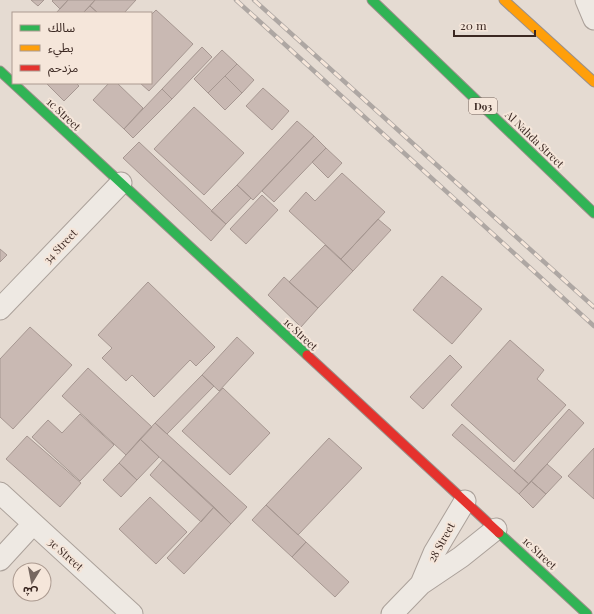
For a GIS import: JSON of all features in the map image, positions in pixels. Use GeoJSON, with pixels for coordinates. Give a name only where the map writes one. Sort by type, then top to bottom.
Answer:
{"type":"FeatureCollection","features":[{"type":"Feature","properties":{"kind":"street","name":"Al Nahda Street"},"geometry":{"type":"LineString","coordinates":[[372,0],[594,213]]}},
{"type":"Feature","properties":{"kind":"street"},"geometry":{"type":"LineString","coordinates":[[504,0],[594,82]]}},
{"type":"Feature","properties":{"kind":"street"},"geometry":{"type":"LineString","coordinates":[[586,0],[594,18]]}},
{"type":"Feature","properties":{"kind":"street","name":"1c Street"},"geometry":{"type":"LineString","coordinates":[[0,71],[12,82]]}},
{"type":"Feature","properties":{"kind":"street","name":"1c Street"},"geometry":{"type":"LineString","coordinates":[[14,84],[587,614]]}},
{"type":"Feature","properties":{"kind":"street","name":"34 Street"},"geometry":{"type":"LineString","coordinates":[[0,309],[121,183]]}},
{"type":"Feature","properties":{"kind":"street","name":"3c Street"},"geometry":{"type":"LineString","coordinates":[[0,493],[132,614]]}},
{"type":"Feature","properties":{"kind":"street","name":"28 Street"},"geometry":{"type":"LineString","coordinates":[[421,584],[434,553],[465,501]]}},
{"type":"Feature","properties":{"kind":"street"},"geometry":{"type":"LineString","coordinates":[[0,560],[34,524]]}},
{"type":"Feature","properties":{"kind":"street","name":"28 Street"},"geometry":{"type":"LineString","coordinates":[[392,614],[421,584],[460,557],[496,529]]}},
{"type":"Feature","properties":{"kind":"building"},"geometry":{"type":"Polygon","coordinates":[[[31,0],[44,0],[38,6],[31,0]]]}},
{"type":"Feature","properties":{"kind":"building"},"geometry":{"type":"Polygon","coordinates":[[[68,0],[60,9],[52,1],[68,0]]]}},
{"type":"Feature","properties":{"kind":"building"},"geometry":{"type":"Polygon","coordinates":[[[68,0],[95,0],[84,12],[57,12],[68,0]]]}},
{"type":"Feature","properties":{"kind":"building"},"geometry":{"type":"Polygon","coordinates":[[[95,0],[136,0],[125,12],[97,12],[90,6],[95,0]]]}},
{"type":"Feature","properties":{"kind":"building"},"geometry":{"type":"Polygon","coordinates":[[[90,6],[97,12],[84,12],[90,6]]]}},
{"type":"Feature","properties":{"kind":"building"},"geometry":{"type":"Polygon","coordinates":[[[156,10],[193,44],[149,91],[141,84],[152,84],[152,14],[156,10]]]}},
{"type":"Feature","properties":{"kind":"building"},"geometry":{"type":"Polygon","coordinates":[[[202,47],[212,57],[172,99],[162,89],[202,47]]]}},
{"type":"Feature","properties":{"kind":"building"},"geometry":{"type":"Polygon","coordinates":[[[222,50],[237,64],[208,93],[194,79],[222,50]]]}},
{"type":"Feature","properties":{"kind":"building"},"geometry":{"type":"Polygon","coordinates":[[[237,64],[254,80],[242,93],[225,76],[237,64]]]}},
{"type":"Feature","properties":{"kind":"building"},"geometry":{"type":"Polygon","coordinates":[[[225,76],[242,93],[225,110],[208,93],[225,76]]]}},
{"type":"Feature","properties":{"kind":"building"},"geometry":{"type":"Polygon","coordinates":[[[47,84],[77,84],[79,86],[64,101],[47,84]]]}},
{"type":"Feature","properties":{"kind":"building"},"geometry":{"type":"Polygon","coordinates":[[[108,84],[118,84],[143,108],[124,129],[93,100],[108,84]]]}},
{"type":"Feature","properties":{"kind":"building"},"geometry":{"type":"Polygon","coordinates":[[[263,88],[289,111],[272,130],[246,106],[263,88]]]}},
{"type":"Feature","properties":{"kind":"building"},"geometry":{"type":"Polygon","coordinates":[[[162,89],[172,99],[133,138],[124,129],[162,89]]]}},
{"type":"Feature","properties":{"kind":"building"},"geometry":{"type":"Polygon","coordinates":[[[194,107],[244,153],[204,195],[154,149],[194,107]]]}},
{"type":"Feature","properties":{"kind":"building"},"geometry":{"type":"Polygon","coordinates":[[[297,121],[314,136],[253,200],[237,185],[297,121]]]}},
{"type":"Feature","properties":{"kind":"building"},"geometry":{"type":"Polygon","coordinates":[[[314,136],[326,148],[274,202],[262,191],[314,136]]]}},
{"type":"Feature","properties":{"kind":"building"},"geometry":{"type":"Polygon","coordinates":[[[139,142],[226,224],[211,241],[123,158],[139,142]]]}},
{"type":"Feature","properties":{"kind":"building"},"geometry":{"type":"Polygon","coordinates":[[[326,148],[342,163],[328,178],[312,162],[326,148]]]}},
{"type":"Feature","properties":{"kind":"building"},"geometry":{"type":"Polygon","coordinates":[[[342,173],[385,212],[341,259],[289,211],[306,192],[315,201],[342,173]]]}},
{"type":"Feature","properties":{"kind":"building"},"geometry":{"type":"Polygon","coordinates":[[[237,185],[251,198],[226,224],[211,211],[237,185]]]}},
{"type":"Feature","properties":{"kind":"building"},"geometry":{"type":"Polygon","coordinates":[[[262,195],[278,210],[246,244],[230,229],[262,195]]]}},
{"type":"Feature","properties":{"kind":"building"},"geometry":{"type":"Polygon","coordinates":[[[378,219],[391,230],[353,271],[341,259],[378,219]]]}},
{"type":"Feature","properties":{"kind":"building"},"geometry":{"type":"Polygon","coordinates":[[[325,245],[353,271],[318,308],[289,282],[325,245]]]}},
{"type":"Feature","properties":{"kind":"building"},"geometry":{"type":"Polygon","coordinates":[[[0,249],[7,255],[0,262],[0,249]]]}},
{"type":"Feature","properties":{"kind":"building"},"geometry":{"type":"Polygon","coordinates":[[[442,276],[482,309],[452,344],[413,310],[442,276]]]}},
{"type":"Feature","properties":{"kind":"building"},"geometry":{"type":"Polygon","coordinates":[[[284,277],[318,308],[301,327],[268,295],[284,277]]]}},
{"type":"Feature","properties":{"kind":"building"},"geometry":{"type":"Polygon","coordinates":[[[148,282],[215,347],[196,366],[190,360],[154,397],[132,375],[126,381],[102,358],[112,348],[98,335],[148,282]]]}},
{"type":"Feature","properties":{"kind":"building"},"geometry":{"type":"Polygon","coordinates":[[[30,327],[72,365],[13,429],[0,417],[0,359],[30,327]]]}},
{"type":"Feature","properties":{"kind":"building"},"geometry":{"type":"Polygon","coordinates":[[[237,337],[254,353],[219,391],[202,375],[237,337]]]}},
{"type":"Feature","properties":{"kind":"building"},"geometry":{"type":"Polygon","coordinates":[[[510,340],[544,370],[537,379],[566,405],[514,462],[451,405],[510,340]]]}},
{"type":"Feature","properties":{"kind":"building"},"geometry":{"type":"Polygon","coordinates":[[[450,355],[462,367],[423,409],[410,397],[450,355]]]}},
{"type":"Feature","properties":{"kind":"building"},"geometry":{"type":"Polygon","coordinates":[[[88,368],[152,427],[126,455],[62,396],[88,368]]]}},
{"type":"Feature","properties":{"kind":"building"},"geometry":{"type":"Polygon","coordinates":[[[202,375],[214,386],[167,434],[155,423],[202,375]]]}},
{"type":"Feature","properties":{"kind":"building"},"geometry":{"type":"Polygon","coordinates":[[[223,388],[270,433],[230,475],[182,431],[223,388]]]}},
{"type":"Feature","properties":{"kind":"building"},"geometry":{"type":"Polygon","coordinates":[[[569,409],[584,423],[529,484],[514,471],[569,409]]]}},
{"type":"Feature","properties":{"kind":"building"},"geometry":{"type":"Polygon","coordinates":[[[80,414],[114,445],[80,481],[32,437],[48,420],[62,433],[80,414]]]}},
{"type":"Feature","properties":{"kind":"building"},"geometry":{"type":"Polygon","coordinates":[[[155,423],[247,507],[231,524],[140,439],[155,423]]]}},
{"type":"Feature","properties":{"kind":"building"},"geometry":{"type":"Polygon","coordinates":[[[462,424],[529,484],[519,494],[452,435],[462,424]]]}},
{"type":"Feature","properties":{"kind":"building"},"geometry":{"type":"Polygon","coordinates":[[[27,436],[81,483],[60,507],[6,459],[27,436]]]}},
{"type":"Feature","properties":{"kind":"building"},"geometry":{"type":"Polygon","coordinates":[[[329,438],[362,468],[298,535],[266,505],[329,438]]]}},
{"type":"Feature","properties":{"kind":"building"},"geometry":{"type":"Polygon","coordinates":[[[140,439],[159,457],[137,480],[119,463],[140,439]]]}},
{"type":"Feature","properties":{"kind":"building"},"geometry":{"type":"Polygon","coordinates":[[[594,448],[594,499],[568,476],[594,448]]]}},
{"type":"Feature","properties":{"kind":"building"},"geometry":{"type":"Polygon","coordinates":[[[163,460],[214,507],[201,522],[150,475],[163,460]]]}},
{"type":"Feature","properties":{"kind":"building"},"geometry":{"type":"Polygon","coordinates":[[[119,463],[137,480],[121,497],[103,480],[119,463]]]}},
{"type":"Feature","properties":{"kind":"building"},"geometry":{"type":"Polygon","coordinates":[[[547,464],[562,477],[546,494],[531,481],[547,464]]]}},
{"type":"Feature","properties":{"kind":"building"},"geometry":{"type":"Polygon","coordinates":[[[531,481],[546,494],[533,508],[519,494],[531,481]]]}},
{"type":"Feature","properties":{"kind":"building"},"geometry":{"type":"Polygon","coordinates":[[[150,497],[187,532],[156,564],[119,529],[150,497]]]}},
{"type":"Feature","properties":{"kind":"building"},"geometry":{"type":"Polygon","coordinates":[[[266,505],[306,542],[292,557],[252,520],[266,505]]]}},
{"type":"Feature","properties":{"kind":"building"},"geometry":{"type":"Polygon","coordinates":[[[214,507],[231,524],[184,574],[167,558],[214,507]]]}},
{"type":"Feature","properties":{"kind":"building"},"geometry":{"type":"Polygon","coordinates":[[[306,542],[349,582],[335,597],[292,557],[306,542]]]}},
{"type":"Feature","properties":{"kind":"railway"},"geometry":{"type":"LineString","coordinates":[[236,0],[594,326]]}},
{"type":"Feature","properties":{"kind":"railway"},"geometry":{"type":"LineString","coordinates":[[254,0],[594,307]]}},
{"type":"Feature","properties":{"kind":"traffic: fast"},"geometry":{"type":"LineString","coordinates":[[372,0],[594,213]]}},
{"type":"Feature","properties":{"kind":"traffic: fast"},"geometry":{"type":"LineString","coordinates":[[0,71],[12,82]]}},
{"type":"Feature","properties":{"kind":"traffic: fast"},"geometry":{"type":"LineString","coordinates":[[14,84],[307,355]]}},
{"type":"Feature","properties":{"kind":"traffic: fast"},"geometry":{"type":"LineString","coordinates":[[499,533],[587,614]]}},
{"type":"Feature","properties":{"kind":"traffic: slow"},"geometry":{"type":"LineString","coordinates":[[504,0],[594,82]]}},
{"type":"Feature","properties":{"kind":"traffic: jam"},"geometry":{"type":"LineString","coordinates":[[307,355],[499,533]]}}]}
